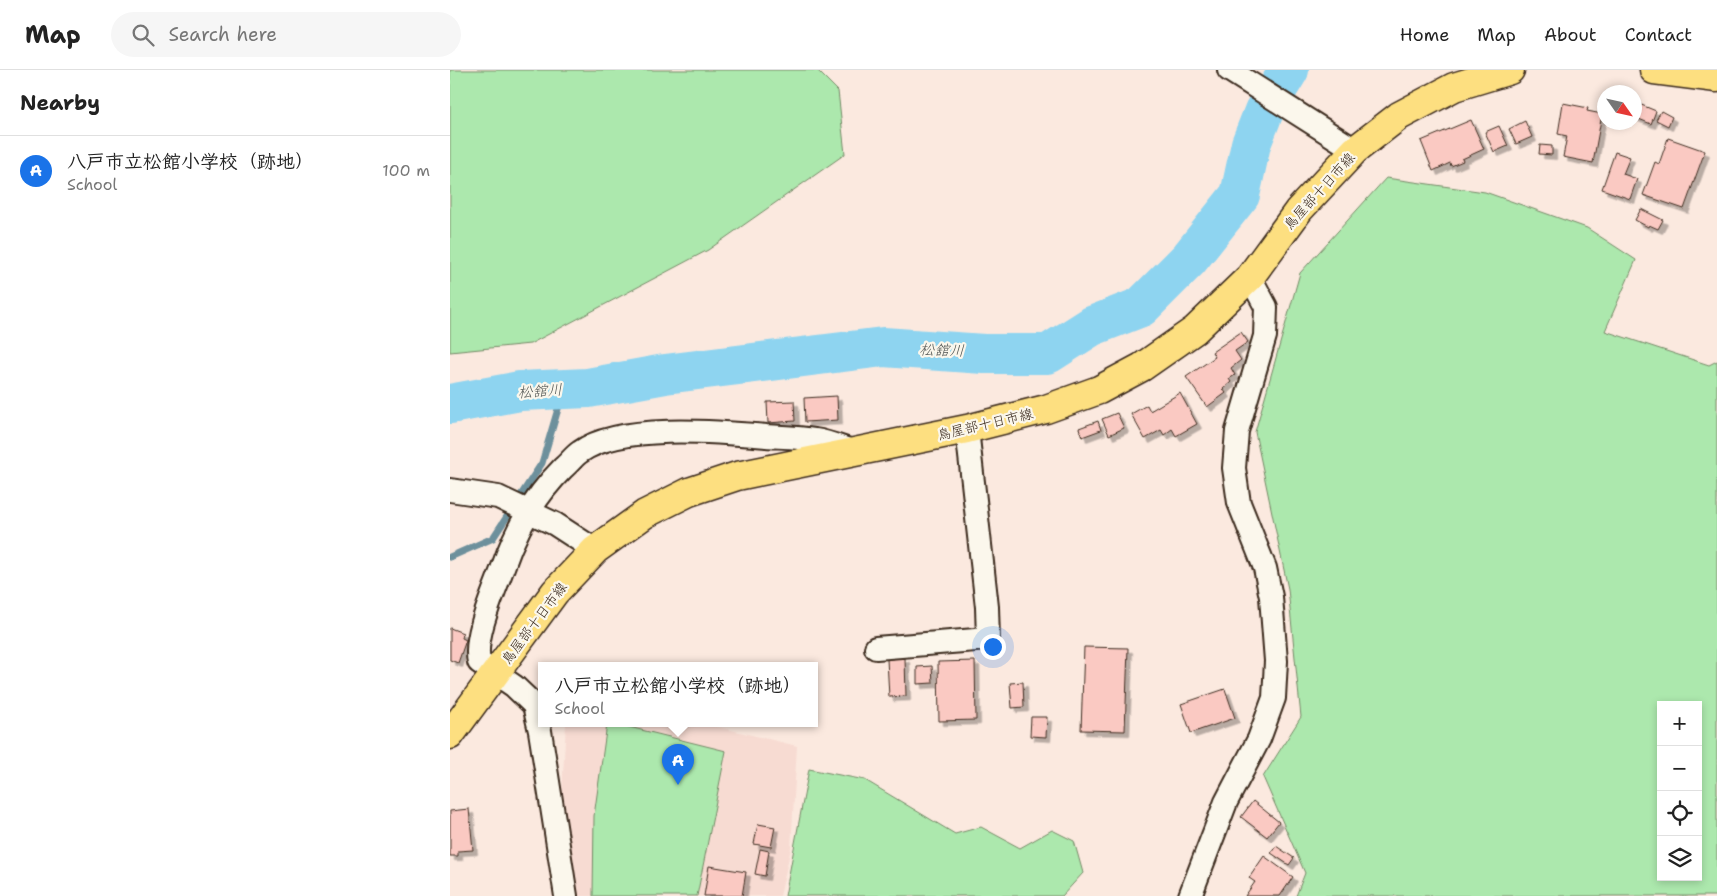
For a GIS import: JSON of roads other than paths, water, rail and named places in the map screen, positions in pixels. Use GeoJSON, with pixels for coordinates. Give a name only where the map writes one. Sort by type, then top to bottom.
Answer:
{"type":"FeatureCollection","features":[{"type":"Feature","properties":{"kind":"main road","name":"鳥屋部十日市線"},"geometry":{"type":"LineString","coordinates":[[450,735],[555,592],[595,550],[645,514],[689,492],[737,476],[967,429],[1046,409],[1099,390],[1142,367],[1195,330],[1250,277],[1299,210],[1355,150],[1399,116],[1454,87],[1510,70]]}},
{"type":"Feature","properties":{"kind":"main road"},"geometry":{"type":"LineString","coordinates":[[1654,70],[1717,78]]}},
{"type":"Feature","properties":{"kind":"street"},"geometry":{"type":"LineString","coordinates":[[1237,75],[1355,150]]}},
{"type":"Feature","properties":{"kind":"street"},"geometry":{"type":"LineString","coordinates":[[1190,896],[1226,802],[1259,739],[1274,698],[1276,661],[1271,597],[1265,568],[1239,503],[1234,468],[1237,431],[1265,336],[1266,307],[1250,277]]}},
{"type":"Feature","properties":{"kind":"street"},"geometry":{"type":"LineString","coordinates":[[876,648],[988,639],[987,607],[967,429]]}},
{"type":"Feature","properties":{"kind":"street"},"geometry":{"type":"LineString","coordinates":[[538,722],[534,705],[514,686],[479,662],[477,652],[482,628],[508,553],[528,511],[542,490],[580,452],[594,444],[618,437],[660,432],[718,431],[816,440],[858,452]]}},
{"type":"Feature","properties":{"kind":"street"},"geometry":{"type":"LineString","coordinates":[[450,490],[498,497],[555,524],[595,550]]}},
{"type":"Feature","properties":{"kind":"street"},"geometry":{"type":"LineString","coordinates":[[539,727],[566,896]]}},
{"type":"Feature","properties":{"kind":"waterway","name":"松舘川"},"geometry":{"type":"LineString","coordinates":[[450,404],[520,391],[588,388],[665,374],[883,347],[984,354],[1048,354],[1092,326],[1141,307],[1189,259],[1240,195],[1251,144],[1264,111],[1289,70]]}},
{"type":"Feature","properties":{"kind":"waterway"},"geometry":{"type":"LineString","coordinates":[[450,557],[493,538],[542,463],[558,409],[553,388]]}},
{"type":"Feature","properties":{"kind":"place","name":"八戸市立松館小学校（跡地）"},"geometry":{"type":"Point","coordinates":[678,785]}}]}
